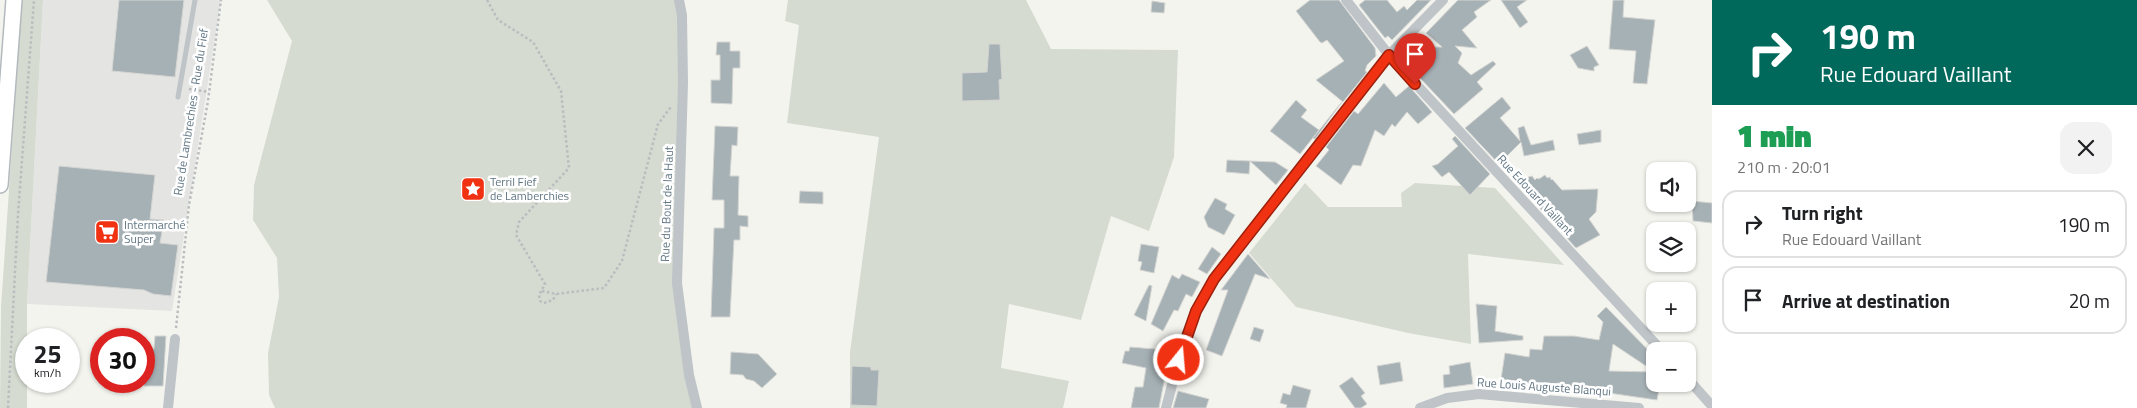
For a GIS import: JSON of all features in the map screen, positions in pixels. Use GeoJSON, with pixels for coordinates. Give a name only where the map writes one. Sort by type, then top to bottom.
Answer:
{"type":"FeatureCollection","features":[{"type":"Feature","properties":{"kind":"main road"},"geometry":{"type":"LineString","coordinates":[[0,185],[14,0]]}},
{"type":"Feature","properties":{"kind":"street","name":"Rue du Bout de la Haut"},"geometry":{"type":"LineString","coordinates":[[680,0],[684,83],[677,283],[689,375],[697,408]]}},
{"type":"Feature","properties":{"kind":"street","name":"Rue Edouard Vaillant"},"geometry":{"type":"LineString","coordinates":[[1346,0],[1389,55],[1654,342]]}},
{"type":"Feature","properties":{"kind":"street"},"geometry":{"type":"LineString","coordinates":[[1166,408],[1190,327],[1196,311],[1214,279],[1389,55],[1443,0]]}},
{"type":"Feature","properties":{"kind":"street"},"geometry":{"type":"LineString","coordinates":[[168,408],[175,340]]}},
{"type":"Feature","properties":{"kind":"street"},"geometry":{"type":"LineString","coordinates":[[1696,388],[1712,406]]}},
{"type":"Feature","properties":{"kind":"street","name":"Rue Louis Auguste Blanqui"},"geometry":{"type":"LineString","coordinates":[[1420,408],[1447,398],[1479,394],[1638,408]]}},
{"type":"Feature","properties":{"kind":"lane"},"geometry":{"type":"LineString","coordinates":[[178,97],[195,0]]}},
{"type":"Feature","properties":{"kind":"path"},"geometry":{"type":"LineString","coordinates":[[8,408],[18,214],[34,0]]}},
{"type":"Feature","properties":{"kind":"path","name":"Rue de Lambrechies - Rue du Fief"},"geometry":{"type":"LineString","coordinates":[[175,340],[188,206],[209,92],[221,0]]}},
{"type":"Feature","properties":{"kind":"path"},"geometry":{"type":"LineString","coordinates":[[486,0],[498,20],[533,42],[561,91],[569,168],[519,222],[516,236],[545,284],[539,295],[540,301],[544,303],[553,300],[556,294]]}},
{"type":"Feature","properties":{"kind":"path"},"geometry":{"type":"LineString","coordinates":[[180,88],[209,92]]}},
{"type":"Feature","properties":{"kind":"path"},"geometry":{"type":"LineString","coordinates":[[542,291],[556,294],[604,288],[622,261],[658,124],[663,117]]}},
{"type":"Feature","properties":{"kind":"shaded area"},"geometry":{"type":"Polygon","coordinates":[[[22,0],[43,0],[27,328],[15,328],[15,393],[27,393],[27,408],[0,408],[1,307],[22,0]]]}},
{"type":"Feature","properties":{"kind":"shaded area"},"geometry":{"type":"Polygon","coordinates":[[[43,0],[221,0],[172,311],[27,304],[43,0]]]}},
{"type":"Feature","properties":{"kind":"shaded area"},"geometry":{"type":"Polygon","coordinates":[[[267,0],[679,0],[677,283],[697,408],[275,408],[269,395],[268,353],[279,297],[277,258],[253,220],[254,185],[292,41],[267,0]]]}},
{"type":"Feature","properties":{"kind":"shaded area"},"geometry":{"type":"Polygon","coordinates":[[[788,0],[1026,0],[1051,49],[1178,50],[1174,157],[1149,231],[1111,216],[1081,320],[1009,304],[1001,368],[1069,381],[1063,408],[850,408],[850,352],[879,137],[787,123],[799,25],[785,21],[788,0]]]}},
{"type":"Feature","properties":{"kind":"shaded area"},"geometry":{"type":"Polygon","coordinates":[[[1305,183],[1328,207],[1402,207],[1401,193],[1415,183],[1495,188],[1564,265],[1468,254],[1471,344],[1408,333],[1296,307],[1249,253],[1305,183]]]}},
{"type":"Feature","properties":{"kind":"building"},"geometry":{"type":"Polygon","coordinates":[[[119,0],[184,0],[175,77],[112,71],[119,0]]]}},
{"type":"Feature","properties":{"kind":"building"},"geometry":{"type":"Polygon","coordinates":[[[1310,0],[1339,0],[1375,48],[1376,56],[1367,65],[1365,71],[1367,72],[1343,102],[1316,80],[1344,61],[1327,40],[1322,43],[1320,42],[1296,11],[1310,0]]]}},
{"type":"Feature","properties":{"kind":"building"},"geometry":{"type":"Polygon","coordinates":[[[1365,0],[1387,0],[1397,12],[1404,6],[1407,10],[1417,0],[1431,0],[1392,40],[1388,36],[1385,38],[1359,5],[1365,0]]]}},
{"type":"Feature","properties":{"kind":"building"},"geometry":{"type":"Polygon","coordinates":[[[1458,0],[1491,0],[1474,12],[1477,17],[1462,30],[1477,48],[1455,46],[1462,53],[1458,63],[1471,75],[1493,61],[1496,64],[1477,82],[1483,89],[1454,114],[1419,77],[1421,76],[1412,66],[1412,47],[1442,47],[1426,33],[1458,0]]]}},
{"type":"Feature","properties":{"kind":"building"},"geometry":{"type":"Polygon","coordinates":[[[1501,0],[1527,0],[1517,7],[1528,22],[1520,28],[1501,0]]]}},
{"type":"Feature","properties":{"kind":"building"},"geometry":{"type":"Polygon","coordinates":[[[1613,0],[1624,0],[1623,17],[1655,20],[1647,84],[1633,83],[1636,51],[1609,49],[1613,0]]]}},
{"type":"Feature","properties":{"kind":"building"},"geometry":{"type":"Polygon","coordinates":[[[1152,1],[1165,3],[1164,13],[1151,12],[1152,1]]]}},
{"type":"Feature","properties":{"kind":"building"},"geometry":{"type":"Polygon","coordinates":[[[717,42],[730,42],[730,51],[740,51],[740,68],[733,68],[732,104],[711,103],[711,80],[720,80],[720,55],[716,55],[717,42]]]}},
{"type":"Feature","properties":{"kind":"building"},"geometry":{"type":"Polygon","coordinates":[[[989,44],[1000,44],[1002,79],[999,80],[1000,100],[962,101],[962,73],[987,72],[989,44]]]}},
{"type":"Feature","properties":{"kind":"building"},"geometry":{"type":"Polygon","coordinates":[[[1587,46],[1599,65],[1594,67],[1594,71],[1578,68],[1570,55],[1587,46]]]}},
{"type":"Feature","properties":{"kind":"building"},"geometry":{"type":"Polygon","coordinates":[[[1384,83],[1396,97],[1409,86],[1432,112],[1418,124],[1407,112],[1395,127],[1392,124],[1384,136],[1375,130],[1361,166],[1353,165],[1341,185],[1316,166],[1329,150],[1326,147],[1354,111],[1358,114],[1384,83]]]}},
{"type":"Feature","properties":{"kind":"building"},"geometry":{"type":"Polygon","coordinates":[[[1502,97],[1511,108],[1500,118],[1520,141],[1518,128],[1524,126],[1531,145],[1553,140],[1555,150],[1524,156],[1521,142],[1499,164],[1465,128],[1502,97]]]}},
{"type":"Feature","properties":{"kind":"building"},"geometry":{"type":"Polygon","coordinates":[[[1296,100],[1307,110],[1301,117],[1319,130],[1300,154],[1270,131],[1296,100]]]}},
{"type":"Feature","properties":{"kind":"building"},"geometry":{"type":"Polygon","coordinates":[[[1342,102],[1315,139],[1313,138],[1336,109],[1342,102]]]}},
{"type":"Feature","properties":{"kind":"building"},"geometry":{"type":"Polygon","coordinates":[[[715,126],[738,127],[737,146],[732,145],[730,176],[739,176],[738,215],[748,216],[748,227],[740,226],[740,240],[734,240],[730,317],[711,317],[714,228],[724,228],[724,200],[712,200],[715,126]]]}},
{"type":"Feature","properties":{"kind":"building"},"geometry":{"type":"Polygon","coordinates":[[[1601,130],[1601,142],[1579,145],[1577,134],[1601,130]]]}},
{"type":"Feature","properties":{"kind":"building"},"geometry":{"type":"Polygon","coordinates":[[[1455,136],[1490,174],[1470,195],[1449,172],[1442,177],[1432,166],[1438,164],[1458,146],[1452,139],[1455,136]]]}},
{"type":"Feature","properties":{"kind":"building"},"geometry":{"type":"Polygon","coordinates":[[[1227,160],[1250,161],[1249,174],[1226,172],[1227,160]]]}},
{"type":"Feature","properties":{"kind":"building"},"geometry":{"type":"Polygon","coordinates":[[[1250,161],[1275,162],[1288,170],[1276,185],[1250,161]]]}},
{"type":"Feature","properties":{"kind":"building","name":"Intermarché Super"},"geometry":{"type":"Polygon","coordinates":[[[59,166],[155,175],[150,219],[164,220],[160,243],[178,245],[171,296],[153,294],[144,290],[46,282],[59,166]]]}},
{"type":"Feature","properties":{"kind":"building"},"geometry":{"type":"Polygon","coordinates":[[[1545,175],[1547,178],[1550,177],[1562,190],[1598,189],[1596,212],[1589,219],[1600,235],[1576,248],[1515,181],[1532,176],[1535,180],[1545,175]]]}},
{"type":"Feature","properties":{"kind":"building"},"geometry":{"type":"Polygon","coordinates":[[[800,191],[823,192],[823,204],[799,203],[800,191]]]}},
{"type":"Feature","properties":{"kind":"building"},"geometry":{"type":"Polygon","coordinates":[[[1215,198],[1227,204],[1225,209],[1235,215],[1224,235],[1208,227],[1204,217],[1215,198]]]}},
{"type":"Feature","properties":{"kind":"building"},"geometry":{"type":"Polygon","coordinates":[[[1696,201],[1712,203],[1712,223],[1693,221],[1693,212],[1696,212],[1696,201]]]}},
{"type":"Feature","properties":{"kind":"building"},"geometry":{"type":"Polygon","coordinates":[[[1141,244],[1159,247],[1154,273],[1140,270],[1142,262],[1138,261],[1141,244]]]}},
{"type":"Feature","properties":{"kind":"building"},"geometry":{"type":"Polygon","coordinates":[[[1212,247],[1221,254],[1207,274],[1198,269],[1212,247]]]}},
{"type":"Feature","properties":{"kind":"building"},"geometry":{"type":"Polygon","coordinates":[[[1248,254],[1270,279],[1255,274],[1222,356],[1206,350],[1228,290],[1221,290],[1248,254]]]}},
{"type":"Feature","properties":{"kind":"building"},"geometry":{"type":"Polygon","coordinates":[[[1182,274],[1200,282],[1192,297],[1186,294],[1178,311],[1174,310],[1163,331],[1151,324],[1172,275],[1179,279],[1182,274]]]}},
{"type":"Feature","properties":{"kind":"building"},"geometry":{"type":"Polygon","coordinates":[[[1149,285],[1152,286],[1146,321],[1134,315],[1149,285]]]}},
{"type":"Feature","properties":{"kind":"building"},"geometry":{"type":"Polygon","coordinates":[[[1476,304],[1497,306],[1495,331],[1523,336],[1523,340],[1479,343],[1476,304]]]}},
{"type":"Feature","properties":{"kind":"building"},"geometry":{"type":"Polygon","coordinates":[[[1606,307],[1646,348],[1646,366],[1613,344],[1609,371],[1646,372],[1646,392],[1658,392],[1657,400],[1595,391],[1561,389],[1561,383],[1537,385],[1537,388],[1515,386],[1516,381],[1501,379],[1505,353],[1529,357],[1530,349],[1542,350],[1544,336],[1574,336],[1599,340],[1603,322],[1597,316],[1606,307]]]}},
{"type":"Feature","properties":{"kind":"building"},"geometry":{"type":"Polygon","coordinates":[[[1254,327],[1264,330],[1260,342],[1250,339],[1254,327]]]}},
{"type":"Feature","properties":{"kind":"building"},"geometry":{"type":"Polygon","coordinates":[[[155,336],[166,336],[163,386],[155,386],[155,336]]]}},
{"type":"Feature","properties":{"kind":"building"},"geometry":{"type":"Polygon","coordinates":[[[1130,347],[1167,350],[1165,353],[1169,355],[1159,408],[1131,408],[1135,387],[1143,387],[1146,368],[1122,363],[1125,351],[1129,351],[1130,347]]]}},
{"type":"Feature","properties":{"kind":"building"},"geometry":{"type":"Polygon","coordinates":[[[731,352],[758,354],[777,374],[762,388],[754,381],[746,379],[743,375],[730,374],[731,352]]]}},
{"type":"Feature","properties":{"kind":"building"},"geometry":{"type":"Polygon","coordinates":[[[1400,362],[1403,381],[1380,385],[1377,366],[1400,362]]]}},
{"type":"Feature","properties":{"kind":"building"},"geometry":{"type":"Polygon","coordinates":[[[1470,362],[1473,384],[1444,388],[1443,375],[1450,374],[1449,366],[1470,362]]]}},
{"type":"Feature","properties":{"kind":"building"},"geometry":{"type":"Polygon","coordinates":[[[852,366],[871,367],[871,370],[879,370],[877,406],[851,405],[852,366]]]}},
{"type":"Feature","properties":{"kind":"building"},"geometry":{"type":"Polygon","coordinates":[[[1352,377],[1365,393],[1361,396],[1367,404],[1361,408],[1355,408],[1339,386],[1352,377]]]}},
{"type":"Feature","properties":{"kind":"building"},"geometry":{"type":"Polygon","coordinates":[[[1293,385],[1311,390],[1306,408],[1286,408],[1287,405],[1280,403],[1283,393],[1290,395],[1293,385]]]}},
{"type":"Feature","properties":{"kind":"building"},"geometry":{"type":"Polygon","coordinates":[[[1178,391],[1209,399],[1206,408],[1173,408],[1178,391]]]}},
{"type":"Feature","properties":{"kind":"place","name":"Terril Fief de Lamberchies"},"geometry":{"type":"Point","coordinates":[473,189]}},
{"type":"Feature","properties":{"kind":"place","name":"Intermarché Super"},"geometry":{"type":"Point","coordinates":[107,232]}},
{"type":"Feature","properties":{"kind":"route"},"geometry":{"type":"LineString","coordinates":[[1179,360],[1196,311],[1214,279],[1389,55],[1415,84]]}}]}
